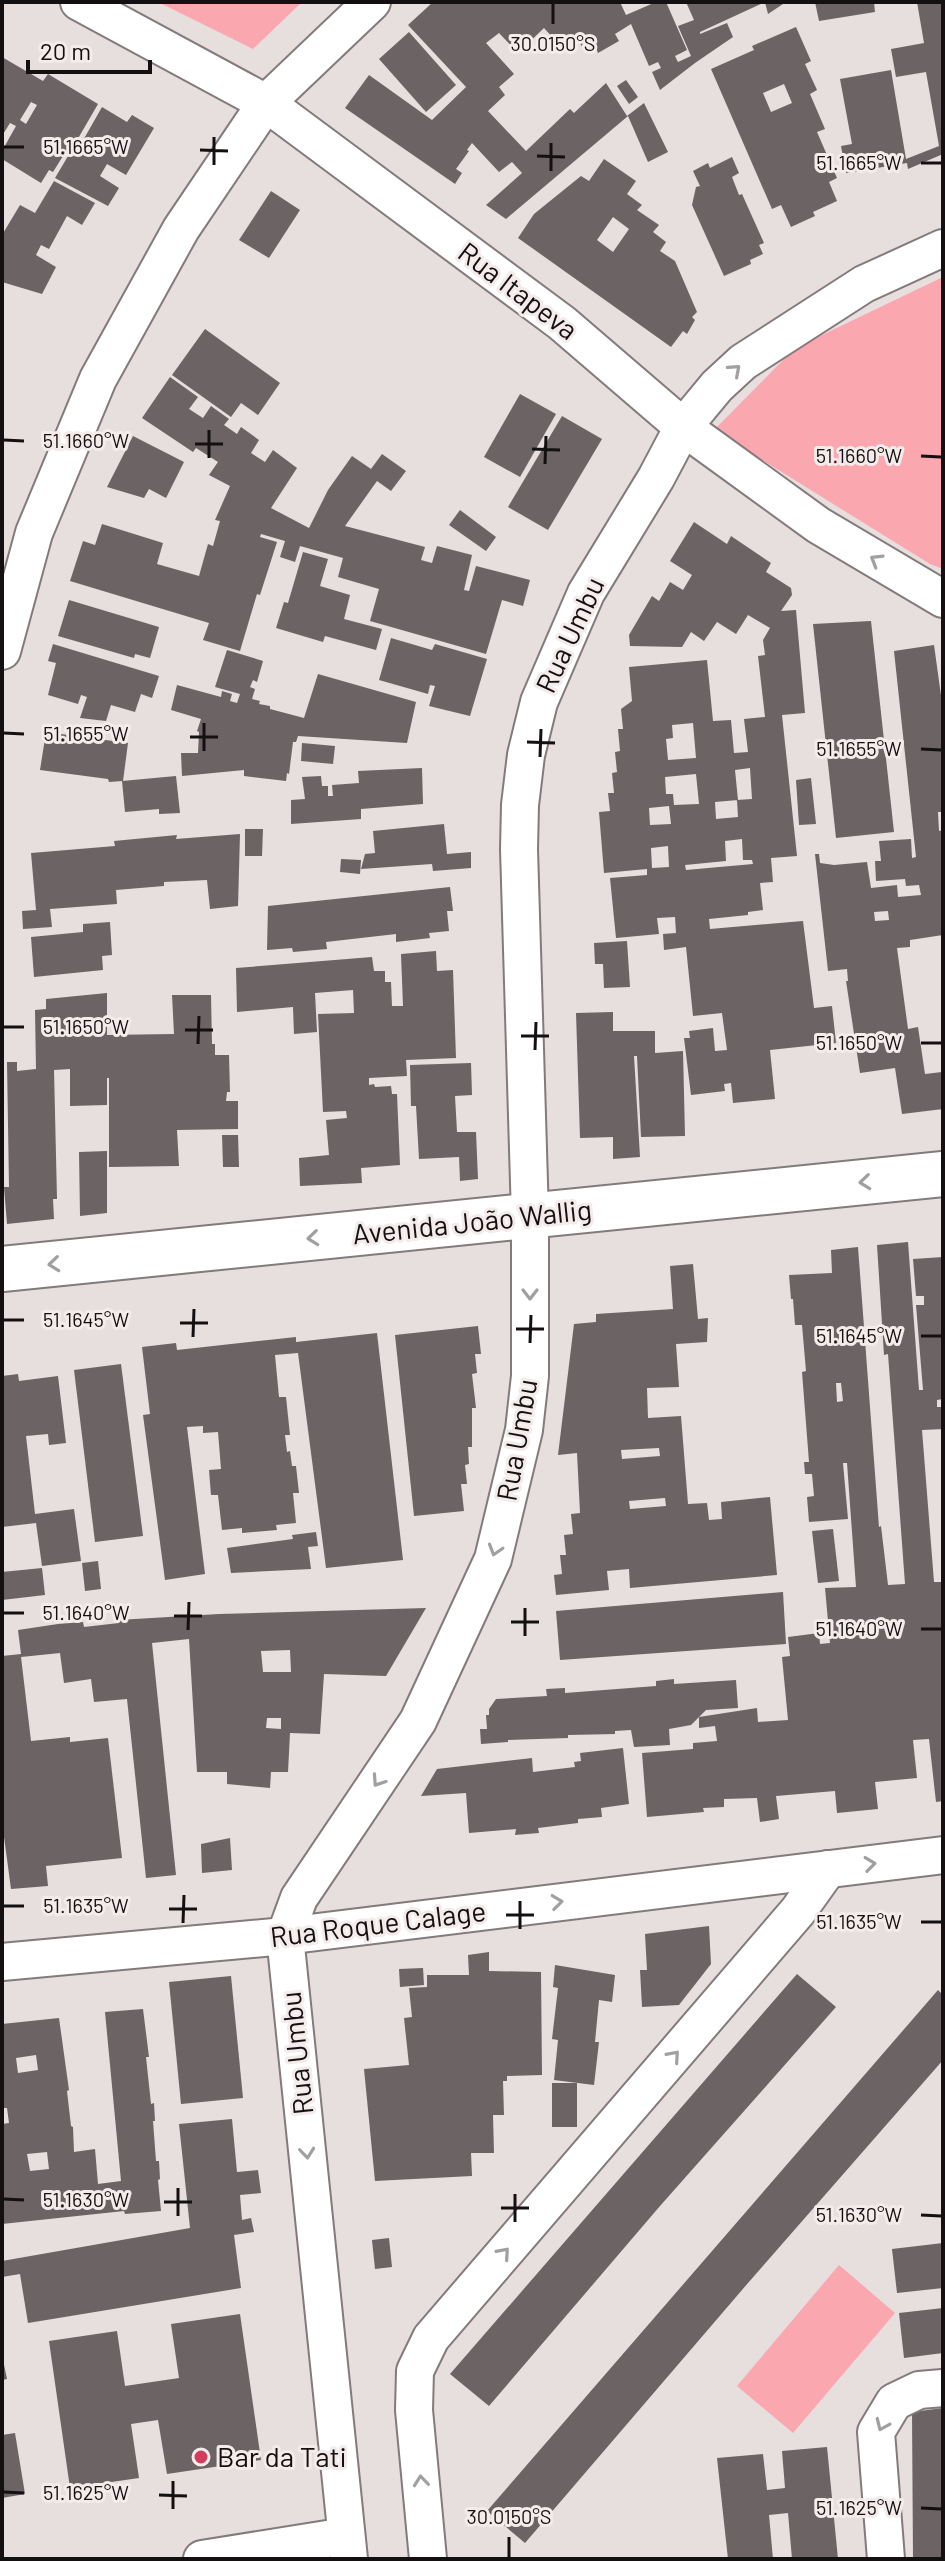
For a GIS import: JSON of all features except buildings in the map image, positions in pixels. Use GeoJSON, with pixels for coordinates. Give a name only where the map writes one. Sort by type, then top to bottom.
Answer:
{"type":"FeatureCollection","features":[{"type":"Feature","properties":{"kind":"main road","name":"Avenida João Wallig"},"geometry":{"type":"LineString","coordinates":[[2,1269],[943,1174]]}},
{"type":"Feature","properties":{"kind":"street","name":"Rua Itapeva"},"geometry":{"type":"LineString","coordinates":[[79,2],[266,103],[562,323],[683,427],[818,525],[943,599]]}},
{"type":"Feature","properties":{"kind":"street"},"geometry":{"type":"LineString","coordinates":[[2,651],[34,533],[98,379],[181,229],[266,103],[372,2]]}},
{"type":"Feature","properties":{"kind":"street","name":"Rua Umbu"},"geometry":{"type":"LineString","coordinates":[[347,2547],[285,1936],[299,1898],[418,1721],[493,1559],[524,1430],[530,1376],[530,1216],[519,849],[526,755],[539,702],[586,593],[656,478],[683,427],[717,386],[743,362],[864,284],[943,248]]}},
{"type":"Feature","properties":{"kind":"street","name":"Rua Roque Calage"},"geometry":{"type":"LineString","coordinates":[[2,1962],[285,1936],[943,1855]]}},
{"type":"Feature","properties":{"kind":"street"},"geometry":{"type":"LineString","coordinates":[[428,2559],[414,2410],[415,2371],[431,2338],[798,1911],[828,1869]]}},
{"type":"Feature","properties":{"kind":"street"},"geometry":{"type":"LineString","coordinates":[[886,2559],[876,2432],[894,2402],[919,2390],[943,2388]]}},
{"type":"Feature","properties":{"kind":"street"},"geometry":{"type":"LineString","coordinates":[[202,2559],[347,2547]]}},
{"type":"Feature","properties":{"kind":"shaded area"},"geometry":{"type":"Polygon","coordinates":[[[158,2],[302,2],[253,49],[158,2]]]}},
{"type":"Feature","properties":{"kind":"shaded area"},"geometry":{"type":"Polygon","coordinates":[[[943,277],[943,569],[930,564],[714,430],[795,348],[943,277]]]}},
{"type":"Feature","properties":{"kind":"shaded area"},"geometry":{"type":"Polygon","coordinates":[[[839,2265],[895,2313],[793,2433],[737,2386],[839,2265]]]}},
{"type":"Feature","properties":{"kind":"place","name":"Bar da Tati"},"geometry":{"type":"Point","coordinates":[201,2457]}}]}
